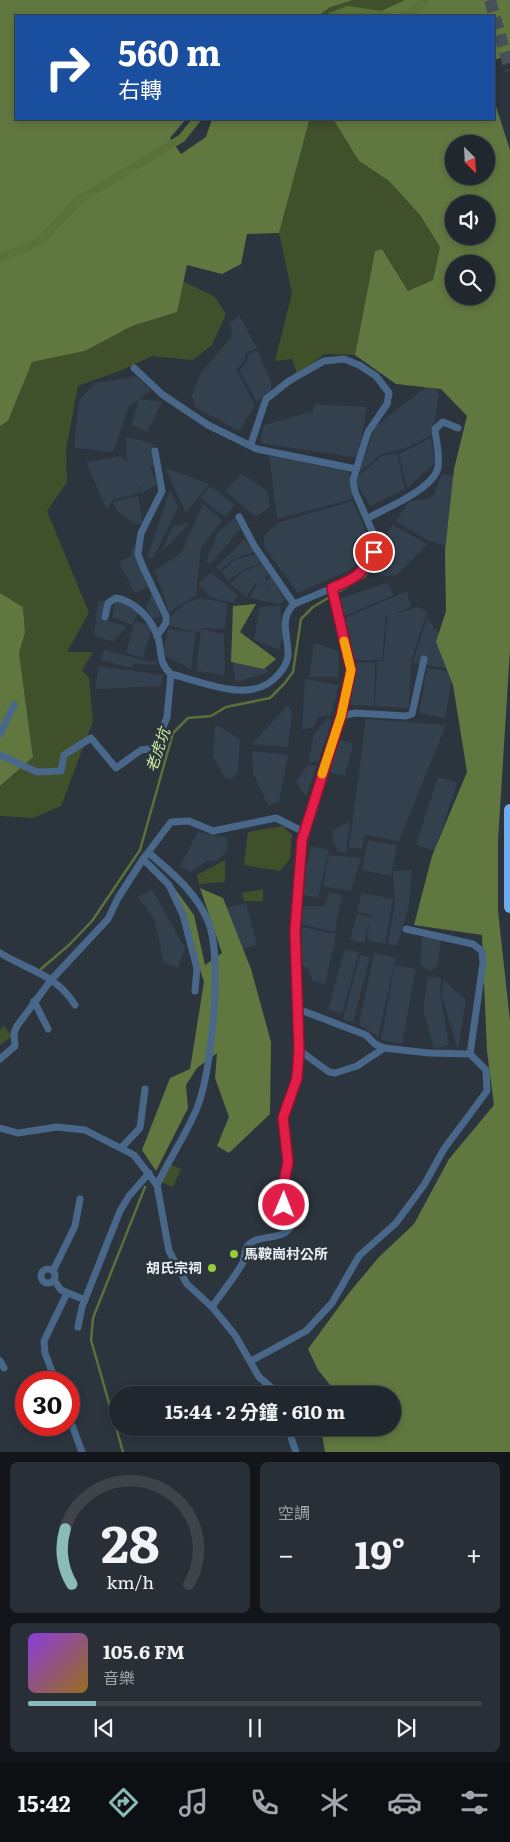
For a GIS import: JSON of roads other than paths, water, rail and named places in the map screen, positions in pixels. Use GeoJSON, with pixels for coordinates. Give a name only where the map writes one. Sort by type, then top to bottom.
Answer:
{"type":"FeatureCollection","features":[{"type":"Feature","properties":{"kind":"highway"},"geometry":{"type":"LineString","coordinates":[[510,810],[510,908]]}},
{"type":"Feature","properties":{"kind":"street"},"geometry":{"type":"LineString","coordinates":[[105,617],[108,603],[112,599],[129,602],[149,622],[157,636],[160,659],[164,668],[171,674],[233,690],[253,690],[271,683],[282,671],[288,656],[284,619],[288,610],[294,604],[333,590],[357,578],[366,568],[374,552],[373,532],[355,492],[353,480],[368,432],[390,397],[376,376],[364,367],[344,359],[331,359],[321,362],[269,395],[264,404],[251,444]]}},
{"type":"Feature","properties":{"kind":"street"},"geometry":{"type":"LineString","coordinates":[[134,368],[163,394],[208,425],[268,452],[356,469]]}},
{"type":"Feature","properties":{"kind":"street"},"geometry":{"type":"LineString","coordinates":[[368,518],[419,490],[429,482],[438,470],[439,462],[435,429],[443,422],[458,428]]}},
{"type":"Feature","properties":{"kind":"street"},"geometry":{"type":"LineString","coordinates":[[155,451],[162,491],[141,533],[138,554],[166,616],[166,623],[157,636]]}},
{"type":"Feature","properties":{"kind":"street"},"geometry":{"type":"LineString","coordinates":[[239,517],[255,547],[294,604]]}},
{"type":"Feature","properties":{"kind":"street"},"geometry":{"type":"LineString","coordinates":[[212,1308],[241,1265],[248,1246],[253,1241],[274,1236],[291,1228],[282,1195],[288,1162],[283,1118],[297,1078],[299,1050],[295,931],[304,832],[341,716],[351,670],[333,590]]}},
{"type":"Feature","properties":{"kind":"street"},"geometry":{"type":"LineString","coordinates":[[341,716],[355,713],[406,716],[412,714],[424,660]]}},
{"type":"Feature","properties":{"kind":"street"},"geometry":{"type":"LineString","coordinates":[[0,755],[37,772],[62,771],[64,755],[91,738],[116,768],[142,750],[155,748],[167,717],[171,674]]}},
{"type":"Feature","properties":{"kind":"street"},"geometry":{"type":"LineString","coordinates":[[0,734],[14,705]]}},
{"type":"Feature","properties":{"kind":"street"},"geometry":{"type":"LineString","coordinates":[[0,1059],[15,1046],[15,1029],[34,1001],[108,919],[118,898],[143,859],[171,822],[189,821],[213,831],[276,818],[304,832]]}},
{"type":"Feature","properties":{"kind":"street"},"geometry":{"type":"LineString","coordinates":[[149,853],[196,899],[208,922],[214,945],[211,1031],[208,1061],[198,1106],[186,1134],[168,1162],[157,1185]]}},
{"type":"Feature","properties":{"kind":"street"},"geometry":{"type":"LineString","coordinates":[[143,859],[169,885],[184,915],[197,968],[195,991]]}},
{"type":"Feature","properties":{"kind":"street"},"geometry":{"type":"LineString","coordinates":[[406,929],[473,944],[482,951],[483,963],[470,1054]]}},
{"type":"Feature","properties":{"kind":"street"},"geometry":{"type":"LineString","coordinates":[[0,953],[22,967],[32,968],[67,991],[75,1005]]}},
{"type":"Feature","properties":{"kind":"street"},"geometry":{"type":"LineString","coordinates":[[34,1001],[48,1029]]}},
{"type":"Feature","properties":{"kind":"street"},"geometry":{"type":"LineString","coordinates":[[251,1361],[306,1331],[332,1302],[359,1256],[396,1223],[424,1186],[444,1149],[487,1090],[486,1070],[470,1054],[429,1053],[384,1048],[374,1044],[366,1035],[298,1009]]}},
{"type":"Feature","properties":{"kind":"street"},"geometry":{"type":"LineString","coordinates":[[299,1050],[329,1072],[335,1072],[357,1066],[384,1048]]}},
{"type":"Feature","properties":{"kind":"street"},"geometry":{"type":"LineString","coordinates":[[122,1147],[140,1128],[145,1089]]}},
{"type":"Feature","properties":{"kind":"street"},"geometry":{"type":"LineString","coordinates":[[0,1128],[18,1133],[40,1128],[73,1127],[92,1132],[134,1154],[157,1185],[172,1258],[187,1284],[212,1308],[235,1335],[259,1377],[270,1386]]}},
{"type":"Feature","properties":{"kind":"street"},"geometry":{"type":"LineString","coordinates":[[78,1327],[85,1300],[120,1211],[129,1196],[149,1173]]}},
{"type":"Feature","properties":{"kind":"street"},"geometry":{"type":"LineString","coordinates":[[80,1199],[72,1236],[54,1271],[54,1280],[66,1293],[85,1300]]}},
{"type":"Feature","properties":{"kind":"street"},"geometry":{"type":"LineString","coordinates":[[54,1271],[45,1268],[40,1276],[46,1283],[54,1280]]}},
{"type":"Feature","properties":{"kind":"street"},"geometry":{"type":"LineString","coordinates":[[52,1371],[45,1354],[44,1341],[66,1293]]}},
{"type":"Feature","properties":{"kind":"street"},"geometry":{"type":"LineString","coordinates":[[76,1436],[82,1452]]}},
{"type":"Feature","properties":{"kind":"street"},"geometry":{"type":"LineString","coordinates":[[291,1436],[296,1452]]}},
{"type":"Feature","properties":{"kind":"waterway"},"geometry":{"type":"LineString","coordinates":[[404,15],[413,11],[426,0]]}},
{"type":"Feature","properties":{"kind":"waterway"},"geometry":{"type":"LineString","coordinates":[[335,15],[348,10],[381,15]]}},
{"type":"Feature","properties":{"kind":"waterway"},"geometry":{"type":"LineString","coordinates":[[0,258],[39,242],[79,200],[182,138],[196,120]]}},
{"type":"Feature","properties":{"kind":"waterway","name":"老虎坑"},"geometry":{"type":"LineString","coordinates":[[41,969],[69,945],[92,921],[140,850],[173,733],[188,718],[211,716],[226,707],[270,698],[293,672],[301,619],[313,607],[365,576],[377,555]]}},
{"type":"Feature","properties":{"kind":"waterway"},"geometry":{"type":"LineString","coordinates":[[123,1452],[91,1340],[93,1318],[145,1187]]}},
{"type":"Feature","properties":{"kind":"tunnel"},"geometry":{"type":"LineString","coordinates":[[490,0],[494,15]]}},
{"type":"Feature","properties":{"kind":"tunnel"},"geometry":{"type":"LineString","coordinates":[[495,18],[510,70]]}},
{"type":"Feature","properties":{"kind":"place","name":"馬鞍崗村公所"},"geometry":{"type":"Point","coordinates":[234,1254]}},
{"type":"Feature","properties":{"kind":"place","name":"胡氏宗祠"},"geometry":{"type":"Point","coordinates":[212,1268]}}]}
